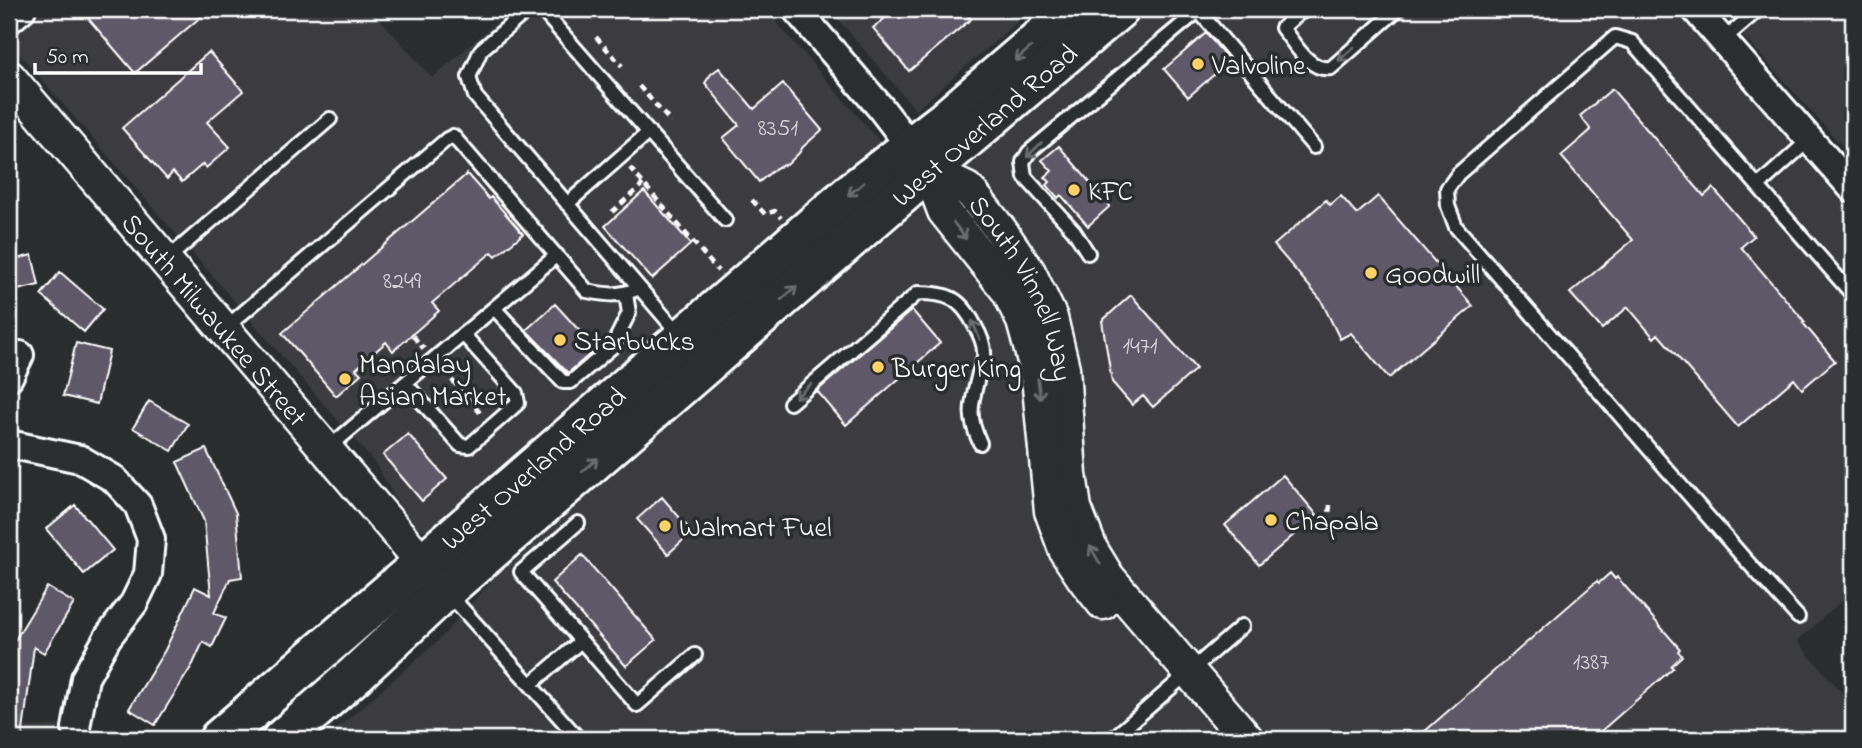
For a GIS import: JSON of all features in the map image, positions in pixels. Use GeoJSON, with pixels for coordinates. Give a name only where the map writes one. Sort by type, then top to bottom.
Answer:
{"type":"FeatureCollection","features":[{"type":"Feature","properties":{"kind":"main road","name":"West Overland Road"},"geometry":{"type":"LineString","coordinates":[[282,739],[356,674],[434,577],[544,481],[569,436],[854,190],[920,159],[960,108],[1074,9]]}},
{"type":"Feature","properties":{"kind":"main road","name":"West Overland Road"},"geometry":{"type":"LineString","coordinates":[[219,739],[306,663],[434,577],[920,159],[1119,9]]}},
{"type":"Feature","properties":{"kind":"main road"},"geometry":{"type":"LineString","coordinates":[[272,739],[320,678],[434,577]]}},
{"type":"Feature","properties":{"kind":"main road"},"geometry":{"type":"LineString","coordinates":[[243,739],[258,726],[306,663]]}},
{"type":"Feature","properties":{"kind":"street"},"geometry":{"type":"LineString","coordinates":[[9,20],[22,9]]}},
{"type":"Feature","properties":{"kind":"street"},"geometry":{"type":"LineString","coordinates":[[796,9],[880,107],[920,159]]}},
{"type":"Feature","properties":{"kind":"street"},"geometry":{"type":"LineString","coordinates":[[1696,9],[1852,183]]}},
{"type":"Feature","properties":{"kind":"street","name":"South Milwaukee Street"},"geometry":{"type":"LineString","coordinates":[[9,77],[434,577]]}},
{"type":"Feature","properties":{"kind":"street","name":"South Vinnell Way"},"geometry":{"type":"LineString","coordinates":[[920,159],[967,189],[1001,231],[1029,272],[1051,318],[1063,368],[1070,475],[1075,508],[1091,549],[1221,739]]}},
{"type":"Feature","properties":{"kind":"street"},"geometry":{"type":"LineString","coordinates":[[9,444],[80,459],[114,478],[138,505],[151,539],[148,574],[134,603],[108,637],[85,678],[76,729],[79,739]]}},
{"type":"Feature","properties":{"kind":"street","name":"South Vinnell Way"},"geometry":{"type":"LineString","coordinates":[[1182,679],[1247,739]]}},
{"type":"Feature","properties":{"kind":"lane"},"geometry":{"type":"LineString","coordinates":[[529,9],[481,50],[469,77],[475,96],[683,338]]}},
{"type":"Feature","properties":{"kind":"lane"},"geometry":{"type":"LineString","coordinates":[[541,9],[725,220]]}},
{"type":"Feature","properties":{"kind":"lane"},"geometry":{"type":"LineString","coordinates":[[1308,9],[1282,28],[1314,66],[1326,69],[1331,68],[1398,9]]}},
{"type":"Feature","properties":{"kind":"lane"},"geometry":{"type":"LineString","coordinates":[[1723,40],[1759,9]]}},
{"type":"Feature","properties":{"kind":"lane"},"geometry":{"type":"LineString","coordinates":[[1088,253],[1074,231],[1025,177],[1023,162],[1030,152],[1197,10],[1314,147]]}},
{"type":"Feature","properties":{"kind":"lane"},"geometry":{"type":"LineString","coordinates":[[1798,617],[1456,227],[1448,206],[1447,189],[1458,174],[1615,37],[1632,42],[1853,295]]}},
{"type":"Feature","properties":{"kind":"lane"},"geometry":{"type":"LineString","coordinates":[[166,261],[330,119]]}},
{"type":"Feature","properties":{"kind":"lane"},"geometry":{"type":"LineString","coordinates":[[567,204],[649,132]]}},
{"type":"Feature","properties":{"kind":"lane"},"geometry":{"type":"LineString","coordinates":[[224,329],[453,136],[587,291],[611,296],[626,294],[639,288]]}},
{"type":"Feature","properties":{"kind":"lane"},"geometry":{"type":"LineString","coordinates":[[1758,186],[1810,139]]}},
{"type":"Feature","properties":{"kind":"lane"},"geometry":{"type":"LineString","coordinates":[[327,449],[557,255]]}},
{"type":"Feature","properties":{"kind":"lane"},"geometry":{"type":"LineString","coordinates":[[790,403],[918,293],[937,293],[955,299],[968,312],[978,331],[984,352],[970,409],[972,426],[980,443]]}},
{"type":"Feature","properties":{"kind":"lane"},"geometry":{"type":"LineString","coordinates":[[494,308],[563,382],[571,382],[612,347],[629,313],[626,294]]}},
{"type":"Feature","properties":{"kind":"lane"},"geometry":{"type":"LineString","coordinates":[[405,383],[460,445],[469,446],[518,403],[516,393],[463,334]]}},
{"type":"Feature","properties":{"kind":"lane"},"geometry":{"type":"LineString","coordinates":[[578,523],[521,572],[637,705],[695,654]]}},
{"type":"Feature","properties":{"kind":"lane"},"geometry":{"type":"LineString","coordinates":[[434,577],[579,739]]}},
{"type":"Feature","properties":{"kind":"lane"},"geometry":{"type":"LineString","coordinates":[[1112,739],[1242,626]]}},
{"type":"Feature","properties":{"kind":"lane"},"geometry":{"type":"LineString","coordinates":[[531,684],[581,640]]}},
{"type":"Feature","properties":{"kind":"path"},"geometry":{"type":"LineString","coordinates":[[596,37],[622,66]]}},
{"type":"Feature","properties":{"kind":"path"},"geometry":{"type":"LineString","coordinates":[[639,86],[671,122]]}},
{"type":"Feature","properties":{"kind":"path"},"geometry":{"type":"LineString","coordinates":[[628,166],[726,279]]}},
{"type":"Feature","properties":{"kind":"path"},"geometry":{"type":"LineString","coordinates":[[612,212],[643,184]]}},
{"type":"Feature","properties":{"kind":"path"},"geometry":{"type":"LineString","coordinates":[[752,200],[765,214],[775,211],[787,225]]}},
{"type":"Feature","properties":{"kind":"path"},"geometry":{"type":"LineString","coordinates":[[413,336],[425,349]]}},
{"type":"Feature","properties":{"kind":"path"},"geometry":{"type":"LineString","coordinates":[[442,369],[487,421]]}},
{"type":"Feature","properties":{"kind":"path"},"geometry":{"type":"LineString","coordinates":[[1314,529],[1329,516],[1330,505]]}},
{"type":"Feature","properties":{"kind":"shaded area"},"geometry":{"type":"Polygon","coordinates":[[[9,9],[371,9],[432,78],[512,9],[765,9],[880,142],[437,526],[426,531],[410,524],[375,463],[9,42],[9,9]]]}},
{"type":"Feature","properties":{"kind":"shaded area"},"geometry":{"type":"Polygon","coordinates":[[[829,9],[1032,9],[916,110],[829,9]]]}},
{"type":"Feature","properties":{"kind":"shaded area"},"geometry":{"type":"Polygon","coordinates":[[[1150,9],[1674,9],[1853,213],[1853,591],[1797,641],[1853,706],[1853,739],[325,739],[439,640],[495,577],[1150,9]]]}},
{"type":"Feature","properties":{"kind":"shaded area"},"geometry":{"type":"Polygon","coordinates":[[[1719,9],[1853,9],[1853,158],[1719,9]]]}},
{"type":"Feature","properties":{"kind":"shaded area"},"geometry":{"type":"Polygon","coordinates":[[[67,725],[69,739],[9,739],[9,728],[67,725]]]}},
{"type":"Feature","properties":{"kind":"building"},"geometry":{"type":"Polygon","coordinates":[[[80,9],[210,9],[135,73],[80,9]]]}},
{"type":"Feature","properties":{"kind":"building"},"geometry":{"type":"Polygon","coordinates":[[[896,9],[963,9],[971,19],[909,71],[873,28],[896,9]]]}},
{"type":"Feature","properties":{"kind":"building","name":"Valvoline"},"geometry":{"type":"Polygon","coordinates":[[[1206,33],[1230,61],[1188,97],[1164,69],[1206,33]]]}},
{"type":"Feature","properties":{"kind":"building"},"geometry":{"type":"Polygon","coordinates":[[[209,52],[243,91],[207,122],[230,147],[206,168],[203,164],[182,182],[173,172],[167,179],[122,128],[209,52]]]}},
{"type":"Feature","properties":{"kind":"building"},"geometry":{"type":"Polygon","coordinates":[[[719,68],[754,109],[783,84],[822,130],[788,164],[776,168],[759,182],[723,138],[739,125],[705,83],[719,68]]]}},
{"type":"Feature","properties":{"kind":"building"},"geometry":{"type":"Polygon","coordinates":[[[1612,89],[1704,196],[1713,188],[1754,236],[1741,247],[1835,361],[1802,389],[1794,379],[1738,427],[1658,334],[1654,338],[1628,307],[1602,329],[1570,293],[1633,240],[1561,156],[1591,130],[1580,116],[1612,89]]]}},
{"type":"Feature","properties":{"kind":"building","name":"KFC"},"geometry":{"type":"Polygon","coordinates":[[[1059,146],[1110,206],[1088,226],[1061,195],[1058,198],[1047,185],[1050,182],[1045,177],[1052,171],[1042,160],[1059,146]]]}},
{"type":"Feature","properties":{"kind":"building"},"geometry":{"type":"Polygon","coordinates":[[[467,174],[523,234],[496,256],[492,252],[432,303],[439,311],[393,351],[386,342],[356,369],[361,374],[336,396],[282,333],[467,174]]]}},
{"type":"Feature","properties":{"kind":"building"},"geometry":{"type":"Polygon","coordinates":[[[644,191],[691,244],[652,279],[605,226],[644,191]]]}},
{"type":"Feature","properties":{"kind":"building","name":"Goodwill"},"geometry":{"type":"Polygon","coordinates":[[[1341,196],[1357,214],[1378,196],[1473,306],[1389,378],[1351,333],[1340,339],[1321,300],[1274,245],[1326,200],[1330,205],[1341,196]]]}},
{"type":"Feature","properties":{"kind":"building"},"geometry":{"type":"Polygon","coordinates":[[[32,255],[39,285],[9,292],[9,261],[32,255]]]}},
{"type":"Feature","properties":{"kind":"building"},"geometry":{"type":"Polygon","coordinates":[[[60,272],[103,309],[84,332],[41,295],[60,272]]]}},
{"type":"Feature","properties":{"kind":"building"},"geometry":{"type":"Polygon","coordinates":[[[1131,295],[1196,369],[1153,407],[1143,396],[1132,405],[1112,382],[1102,321],[1131,295]]]}},
{"type":"Feature","properties":{"kind":"building","name":"Starbucks"},"geometry":{"type":"Polygon","coordinates":[[[555,304],[596,349],[568,373],[526,330],[555,304]]]}},
{"type":"Feature","properties":{"kind":"building","name":"Burger King"},"geometry":{"type":"Polygon","coordinates":[[[912,310],[940,343],[846,425],[817,391],[912,310]]]}},
{"type":"Feature","properties":{"kind":"building"},"geometry":{"type":"Polygon","coordinates":[[[76,343],[109,351],[97,404],[63,396],[76,343]]]}},
{"type":"Feature","properties":{"kind":"building"},"geometry":{"type":"Polygon","coordinates":[[[149,401],[188,424],[172,451],[133,428],[149,401]]]}},
{"type":"Feature","properties":{"kind":"building"},"geometry":{"type":"Polygon","coordinates":[[[408,434],[447,479],[422,501],[383,455],[408,434]]]}},
{"type":"Feature","properties":{"kind":"building"},"geometry":{"type":"Polygon","coordinates":[[[206,449],[236,513],[242,577],[230,579],[214,613],[226,618],[212,647],[203,642],[193,664],[155,725],[129,709],[165,650],[195,587],[211,595],[204,521],[177,462],[206,449]]]}},
{"type":"Feature","properties":{"kind":"building","name":"Chapala"},"geometry":{"type":"Polygon","coordinates":[[[1283,475],[1317,515],[1259,565],[1225,525],[1283,475]]]}},
{"type":"Feature","properties":{"kind":"building","name":"Walmart Fuel"},"geometry":{"type":"Polygon","coordinates":[[[662,497],[692,532],[668,554],[637,519],[662,497]]]}},
{"type":"Feature","properties":{"kind":"building"},"geometry":{"type":"Polygon","coordinates":[[[75,505],[113,550],[84,574],[46,529],[75,505]]]}},
{"type":"Feature","properties":{"kind":"building","name":"Walmart Fuel"},"geometry":{"type":"Polygon","coordinates":[[[582,555],[656,640],[626,666],[552,582],[582,555]]]}},
{"type":"Feature","properties":{"kind":"building"},"geometry":{"type":"Polygon","coordinates":[[[1610,573],[1615,579],[1617,577],[1680,649],[1678,651],[1682,656],[1671,666],[1673,668],[1592,739],[1416,739],[1597,581],[1599,583],[1610,573]]]}},
{"type":"Feature","properties":{"kind":"building"},"geometry":{"type":"Polygon","coordinates":[[[47,587],[74,603],[44,653],[34,647],[22,739],[9,739],[9,650],[47,587]]]}},
{"type":"Feature","properties":{"kind":"place","name":"Valvoline"},"geometry":{"type":"Point","coordinates":[1198,64]}},
{"type":"Feature","properties":{"kind":"place","name":"KFC"},"geometry":{"type":"Point","coordinates":[1074,190]}},
{"type":"Feature","properties":{"kind":"place","name":"Goodwill"},"geometry":{"type":"Point","coordinates":[1371,273]}},
{"type":"Feature","properties":{"kind":"place","name":"Starbucks"},"geometry":{"type":"Point","coordinates":[560,340]}},
{"type":"Feature","properties":{"kind":"place","name":"Burger King"},"geometry":{"type":"Point","coordinates":[878,367]}},
{"type":"Feature","properties":{"kind":"place","name":"Mandalay Asian Market"},"geometry":{"type":"Point","coordinates":[345,379]}},
{"type":"Feature","properties":{"kind":"place","name":"Chapala"},"geometry":{"type":"Point","coordinates":[1271,520]}},
{"type":"Feature","properties":{"kind":"place","name":"Walmart Fuel"},"geometry":{"type":"Point","coordinates":[665,526]}}]}
